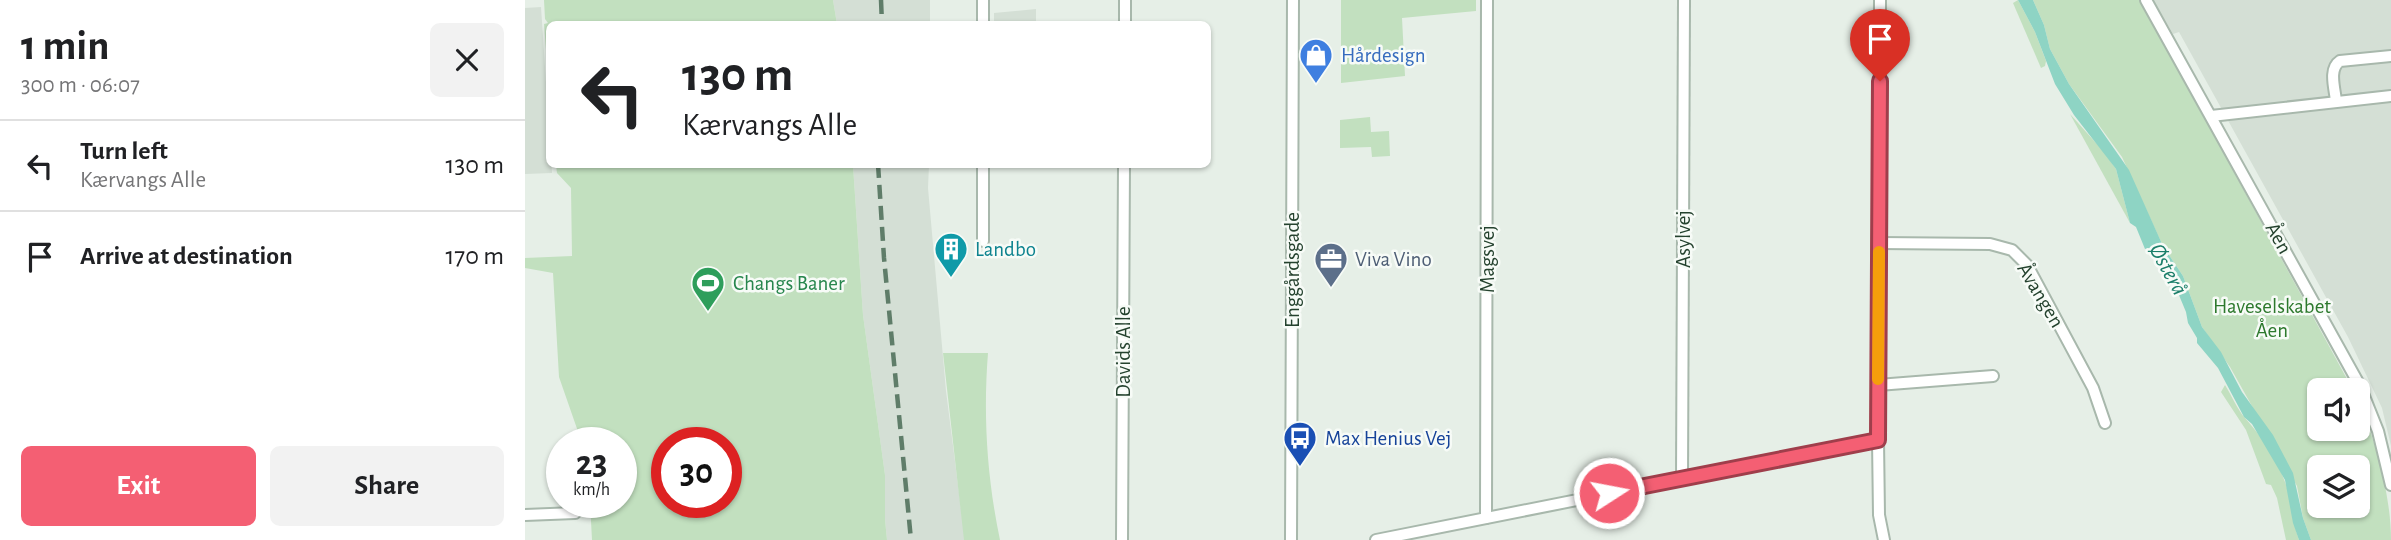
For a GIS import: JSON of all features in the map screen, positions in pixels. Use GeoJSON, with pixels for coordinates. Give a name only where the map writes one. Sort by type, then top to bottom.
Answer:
{"type":"FeatureCollection","features":[{"type":"Feature","properties":{"kind":"street"},"geometry":{"type":"LineString","coordinates":[[983,0],[983,21]]}},
{"type":"Feature","properties":{"kind":"street"},"geometry":{"type":"LineString","coordinates":[[1125,0],[1125,21]]}},
{"type":"Feature","properties":{"kind":"street","name":"Enggårdsgade"},"geometry":{"type":"LineString","coordinates":[[1291,540],[1293,0]]}},
{"type":"Feature","properties":{"kind":"street","name":"Magsvej"},"geometry":{"type":"LineString","coordinates":[[1486,517],[1487,0]]}},
{"type":"Feature","properties":{"kind":"street","name":"Asylvej"},"geometry":{"type":"LineString","coordinates":[[1682,479],[1684,0]]}},
{"type":"Feature","properties":{"kind":"street"},"geometry":{"type":"LineString","coordinates":[[1880,0],[1878,440],[1879,515],[1884,540]]}},
{"type":"Feature","properties":{"kind":"street","name":"Åen"},"geometry":{"type":"LineString","coordinates":[[2146,0],[2360,386],[2378,431],[2391,485]]}},
{"type":"Feature","properties":{"kind":"street"},"geometry":{"type":"LineString","coordinates":[[2336,101],[2333,69],[2335,64],[2340,61],[2391,56]]}},
{"type":"Feature","properties":{"kind":"street"},"geometry":{"type":"LineString","coordinates":[[2211,116],[2391,96]]}},
{"type":"Feature","properties":{"kind":"street"},"geometry":{"type":"LineString","coordinates":[[983,168],[983,241]]}},
{"type":"Feature","properties":{"kind":"street","name":"Davids Alle"},"geometry":{"type":"LineString","coordinates":[[1122,540],[1124,168]]}},
{"type":"Feature","properties":{"kind":"street","name":"Åvangen"},"geometry":{"type":"LineString","coordinates":[[1879,243],[1990,244],[2012,250],[2027,265],[2093,388],[2105,424]]}},
{"type":"Feature","properties":{"kind":"street"},"geometry":{"type":"LineString","coordinates":[[1878,385],[1993,376]]}},
{"type":"Feature","properties":{"kind":"street"},"geometry":{"type":"LineString","coordinates":[[1376,540],[1878,440]]}},
{"type":"Feature","properties":{"kind":"street"},"geometry":{"type":"LineString","coordinates":[[525,515],[546,514]]}},
{"type":"Feature","properties":{"kind":"shaded area"},"geometry":{"type":"Polygon","coordinates":[[[833,0],[930,0],[930,21],[836,21],[833,0]]]}},
{"type":"Feature","properties":{"kind":"shaded area"},"geometry":{"type":"Polygon","coordinates":[[[2153,0],[2391,0],[2391,446],[2382,408],[2370,378],[2179,32],[2173,34],[2153,0]]]}},
{"type":"Feature","properties":{"kind":"shaded area"},"geometry":{"type":"Polygon","coordinates":[[[541,7],[546,82],[546,168],[552,168],[552,173],[525,174],[525,8],[541,7]]]}},
{"type":"Feature","properties":{"kind":"shaded area"},"geometry":{"type":"Polygon","coordinates":[[[1036,9],[1036,21],[994,21],[994,13],[1036,9]]]}},
{"type":"Feature","properties":{"kind":"shaded area"},"geometry":{"type":"Polygon","coordinates":[[[853,168],[929,168],[928,188],[946,391],[965,540],[887,540],[885,475],[863,315],[853,168]]]}},
{"type":"Feature","properties":{"kind":"green space"},"geometry":{"type":"Polygon","coordinates":[[[544,0],[833,0],[836,21],[546,21],[544,0]]]}},
{"type":"Feature","properties":{"kind":"green space"},"geometry":{"type":"Polygon","coordinates":[[[1341,0],[1476,0],[1476,11],[1402,18],[1405,76],[1341,83],[1341,0]]]}},
{"type":"Feature","properties":{"kind":"green space"},"geometry":{"type":"Polygon","coordinates":[[[2018,0],[2035,32],[2046,61],[2041,68],[2013,3],[2018,0]]]}},
{"type":"Feature","properties":{"kind":"green space","name":"Haveselskabet Åen"},"geometry":{"type":"Polygon","coordinates":[[[2033,0],[2140,0],[2346,378],[2307,378],[2307,441],[2370,441],[2370,432],[2381,468],[2391,540],[2311,540],[2303,518],[2297,486],[2230,367],[2202,327],[2183,276],[2163,246],[2122,157],[2069,84],[2050,49],[2044,25],[2033,0]]]}},
{"type":"Feature","properties":{"kind":"green space"},"geometry":{"type":"Polygon","coordinates":[[[2070,114],[2116,169],[2130,223],[2070,114]]]}},
{"type":"Feature","properties":{"kind":"green space"},"geometry":{"type":"Polygon","coordinates":[[[1370,117],[1371,132],[1389,131],[1390,156],[1372,157],[1371,147],[1340,148],[1340,120],[1370,117]]]}},
{"type":"Feature","properties":{"kind":"green space","name":"Changs Baner"},"geometry":{"type":"Polygon","coordinates":[[[556,168],[853,168],[863,315],[885,475],[887,540],[592,540],[591,518],[637,518],[637,427],[576,427],[559,377],[553,273],[525,268],[525,258],[572,256],[571,188],[557,173],[556,168]]]}},
{"type":"Feature","properties":{"kind":"green space"},"geometry":{"type":"Polygon","coordinates":[[[943,353],[988,353],[987,447],[1000,540],[964,540],[943,353]]]}},
{"type":"Feature","properties":{"kind":"green space"},"geometry":{"type":"Polygon","coordinates":[[[2225,385],[2239,411],[2263,440],[2282,473],[2299,540],[2286,540],[2277,498],[2271,485],[2266,484],[2246,430],[2221,392],[2225,385]]]}},
{"type":"Feature","properties":{"kind":"water","name":"Østerå"},"geometry":{"type":"Polygon","coordinates":[[[2018,0],[2033,0],[2044,25],[2050,49],[2069,84],[2129,170],[2163,246],[2183,276],[2202,327],[2221,352],[2242,392],[2273,435],[2293,473],[2311,540],[2299,540],[2285,480],[2252,424],[2244,417],[2218,368],[2197,343],[2171,276],[2148,248],[2145,249],[2136,227],[2130,223],[2116,169],[2074,115],[2055,84],[2035,32],[2018,0]]]}},
{"type":"Feature","properties":{"kind":"railway"},"geometry":{"type":"LineString","coordinates":[[881,0],[882,21]]}},
{"type":"Feature","properties":{"kind":"railway"},"geometry":{"type":"LineString","coordinates":[[878,168],[884,258],[911,540]]}},
{"type":"Feature","properties":{"kind":"slow traffic"},"geometry":{"type":"LineString","coordinates":[[1878,379],[1879,252]]}},
{"type":"Feature","properties":{"kind":"place","name":"Hårdesign"},"geometry":{"type":"Point","coordinates":[1316,85]}},
{"type":"Feature","properties":{"kind":"place","name":"Landbo"},"geometry":{"type":"Point","coordinates":[951,279]}},
{"type":"Feature","properties":{"kind":"place","name":"Viva Vino"},"geometry":{"type":"Point","coordinates":[1331,289]}},
{"type":"Feature","properties":{"kind":"place","name":"Changs Baner"},"geometry":{"type":"Point","coordinates":[708,313]}},
{"type":"Feature","properties":{"kind":"place","name":"Max Henius Vej"},"geometry":{"type":"Point","coordinates":[1300,468]}},
{"type":"Feature","properties":{"kind":"route"},"geometry":{"type":"LineString","coordinates":[[1609,493],[1878,440],[1880,81]]}}]}
